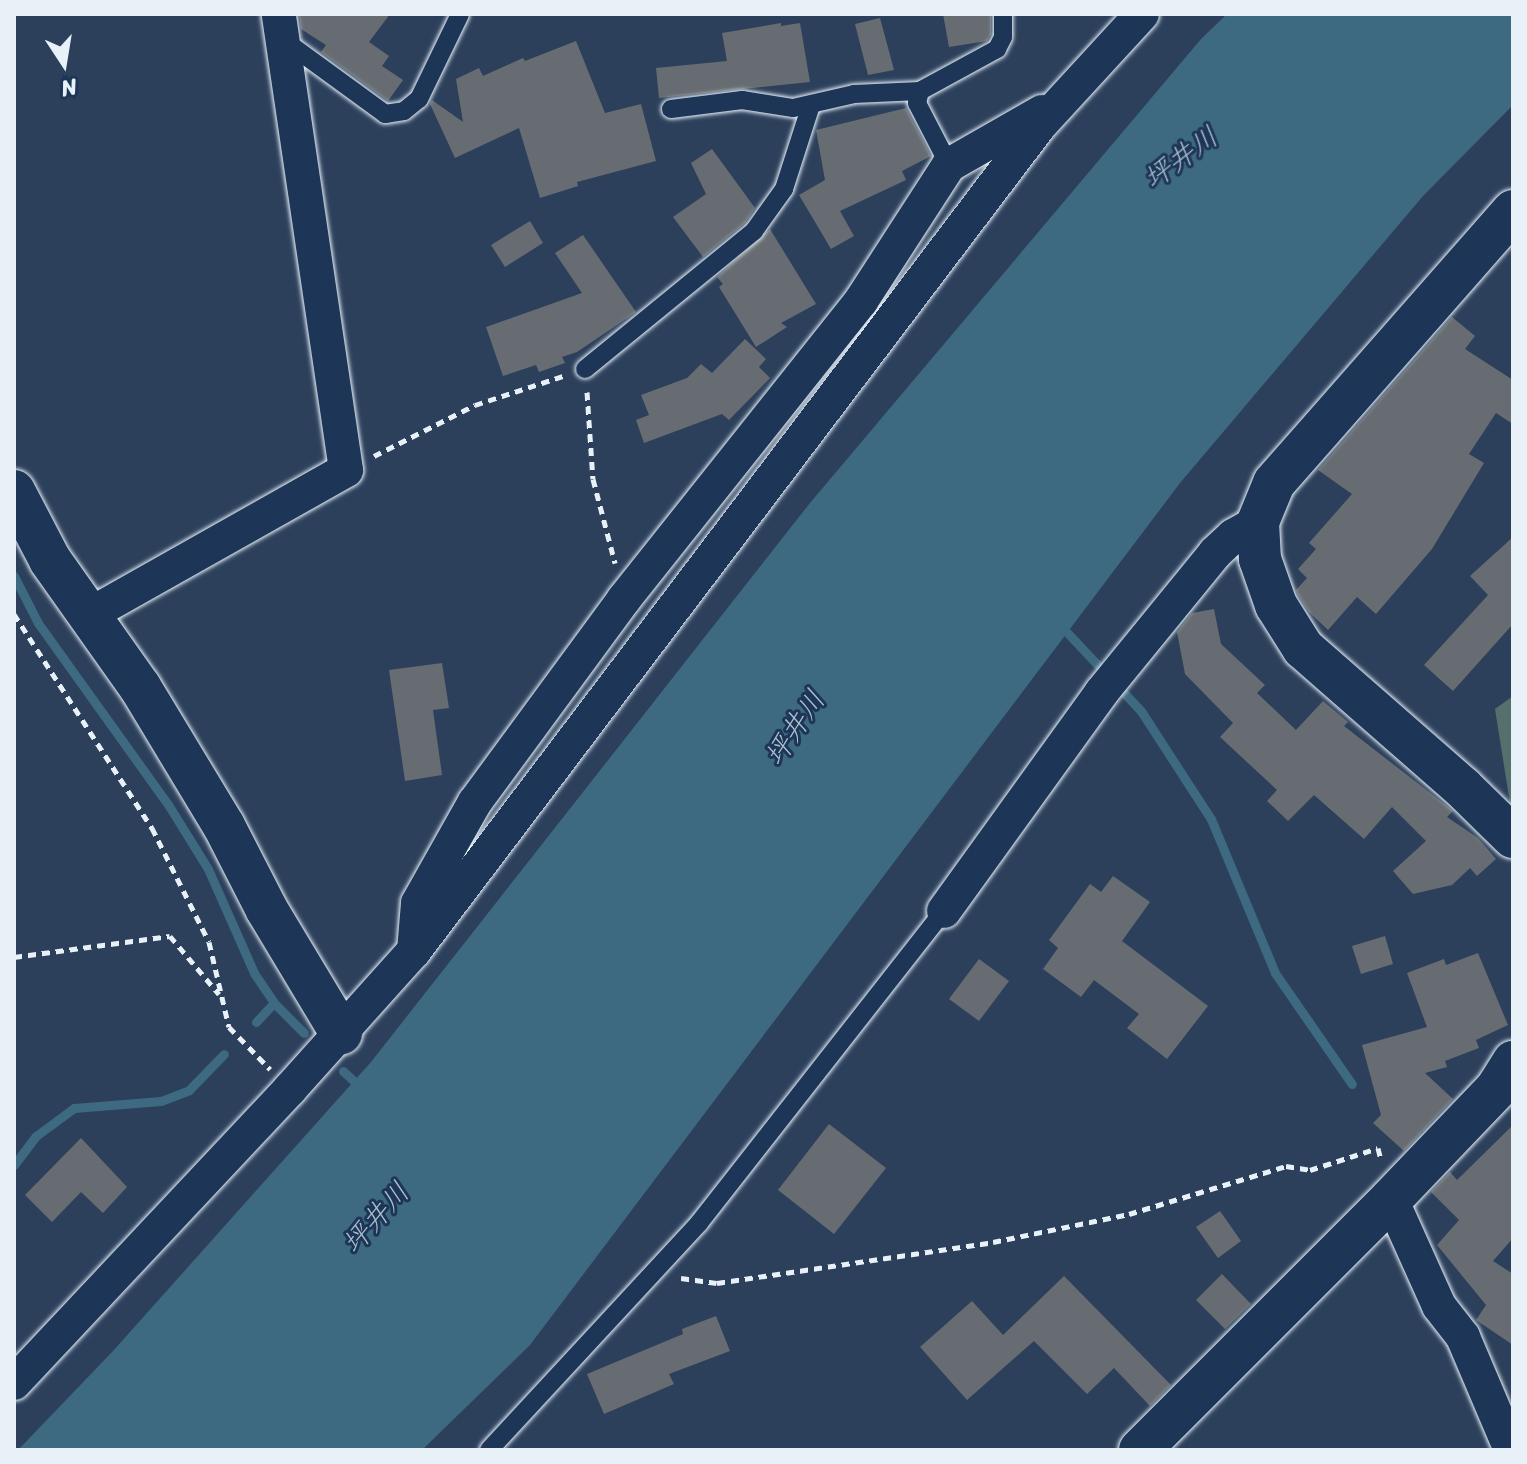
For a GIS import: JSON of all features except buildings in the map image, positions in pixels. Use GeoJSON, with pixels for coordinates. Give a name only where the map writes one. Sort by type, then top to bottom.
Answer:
{"type":"FeatureCollection","features":[{"type":"Feature","properties":{"kind":"street"},"geometry":{"type":"LineString","coordinates":[[14,1383],[290,1089],[414,951],[1039,126],[1142,14]]}},
{"type":"Feature","properties":{"kind":"street"},"geometry":{"type":"LineString","coordinates":[[89,615],[346,470],[281,27]]}},
{"type":"Feature","properties":{"kind":"street"},"geometry":{"type":"LineString","coordinates":[[414,951],[418,903],[475,802],[624,599],[861,301],[949,165],[1063,100]]}},
{"type":"Feature","properties":{"kind":"street"},"geometry":{"type":"LineString","coordinates":[[1513,211],[1274,483],[1258,522],[1260,559],[1276,605],[1303,648],[1463,788],[1513,837]]}},
{"type":"Feature","properties":{"kind":"street"},"geometry":{"type":"LineString","coordinates":[[14,491],[50,560],[140,687],[217,813],[267,910],[341,1033]]}},
{"type":"Feature","properties":{"kind":"street"},"geometry":{"type":"LineString","coordinates":[[944,911],[1101,693],[1215,553],[1233,536],[1258,522]]}},
{"type":"Feature","properties":{"kind":"street"},"geometry":{"type":"LineString","coordinates":[[1140,1450],[1391,1199],[1497,1088],[1513,1062]]}},
{"type":"Feature","properties":{"kind":"street"},"geometry":{"type":"LineString","coordinates":[[1391,1199],[1439,1306],[1463,1337],[1511,1450]]}},
{"type":"Feature","properties":{"kind":"lane"},"geometry":{"type":"LineString","coordinates":[[281,27],[385,114],[404,111],[419,99],[460,14]]}},
{"type":"Feature","properties":{"kind":"lane"},"geometry":{"type":"LineString","coordinates":[[671,109],[742,100],[793,108],[854,94],[920,91],[997,49],[1003,37],[1003,14]]}},
{"type":"Feature","properties":{"kind":"lane"},"geometry":{"type":"LineString","coordinates":[[920,91],[917,103],[949,165]]}},
{"type":"Feature","properties":{"kind":"lane"},"geometry":{"type":"LineString","coordinates":[[585,369],[754,231],[784,189],[811,105]]}},
{"type":"Feature","properties":{"kind":"lane"},"geometry":{"type":"LineString","coordinates":[[489,1450],[699,1223],[944,911]]}},
{"type":"Feature","properties":{"kind":"path"},"geometry":{"type":"LineString","coordinates":[[346,470],[475,405],[585,369],[593,479],[624,599]]}},
{"type":"Feature","properties":{"kind":"path"},"geometry":{"type":"LineString","coordinates":[[14,614],[152,828],[209,942],[229,1027],[290,1089]]}},
{"type":"Feature","properties":{"kind":"path"},"geometry":{"type":"LineString","coordinates":[[14,957],[170,936],[222,998]]}},
{"type":"Feature","properties":{"kind":"path"},"geometry":{"type":"LineString","coordinates":[[653,1273],[717,1283],[993,1242],[1129,1214],[1286,1166],[1310,1170],[1378,1148],[1391,1199]]}},
{"type":"Feature","properties":{"kind":"green space"},"geometry":{"type":"Polygon","coordinates":[[[1513,696],[1513,822],[1495,709],[1513,696]]]}},
{"type":"Feature","properties":{"kind":"water","name":"坪井川"},"geometry":{"type":"Polygon","coordinates":[[[1227,14],[1513,14],[1513,105],[1423,196],[1180,483],[530,1345],[422,1450],[18,1450],[113,1351],[371,1062],[810,503],[1201,39],[1227,14]]]}},
{"type":"Feature","properties":{"kind":"waterway"},"geometry":{"type":"LineString","coordinates":[[14,576],[38,623],[169,806],[208,869],[254,973],[274,1003],[304,1033]]}},
{"type":"Feature","properties":{"kind":"waterway"},"geometry":{"type":"LineString","coordinates":[[1060,625],[1141,711],[1211,819],[1275,973],[1352,1084]]}},
{"type":"Feature","properties":{"kind":"waterway"},"geometry":{"type":"LineString","coordinates":[[256,1022],[274,1003]]}},
{"type":"Feature","properties":{"kind":"waterway"},"geometry":{"type":"LineString","coordinates":[[14,1165],[36,1136],[74,1108],[161,1101],[189,1090],[224,1054]]}},
{"type":"Feature","properties":{"kind":"waterway"},"geometry":{"type":"LineString","coordinates":[[343,1071],[361,1088]]}}]}
